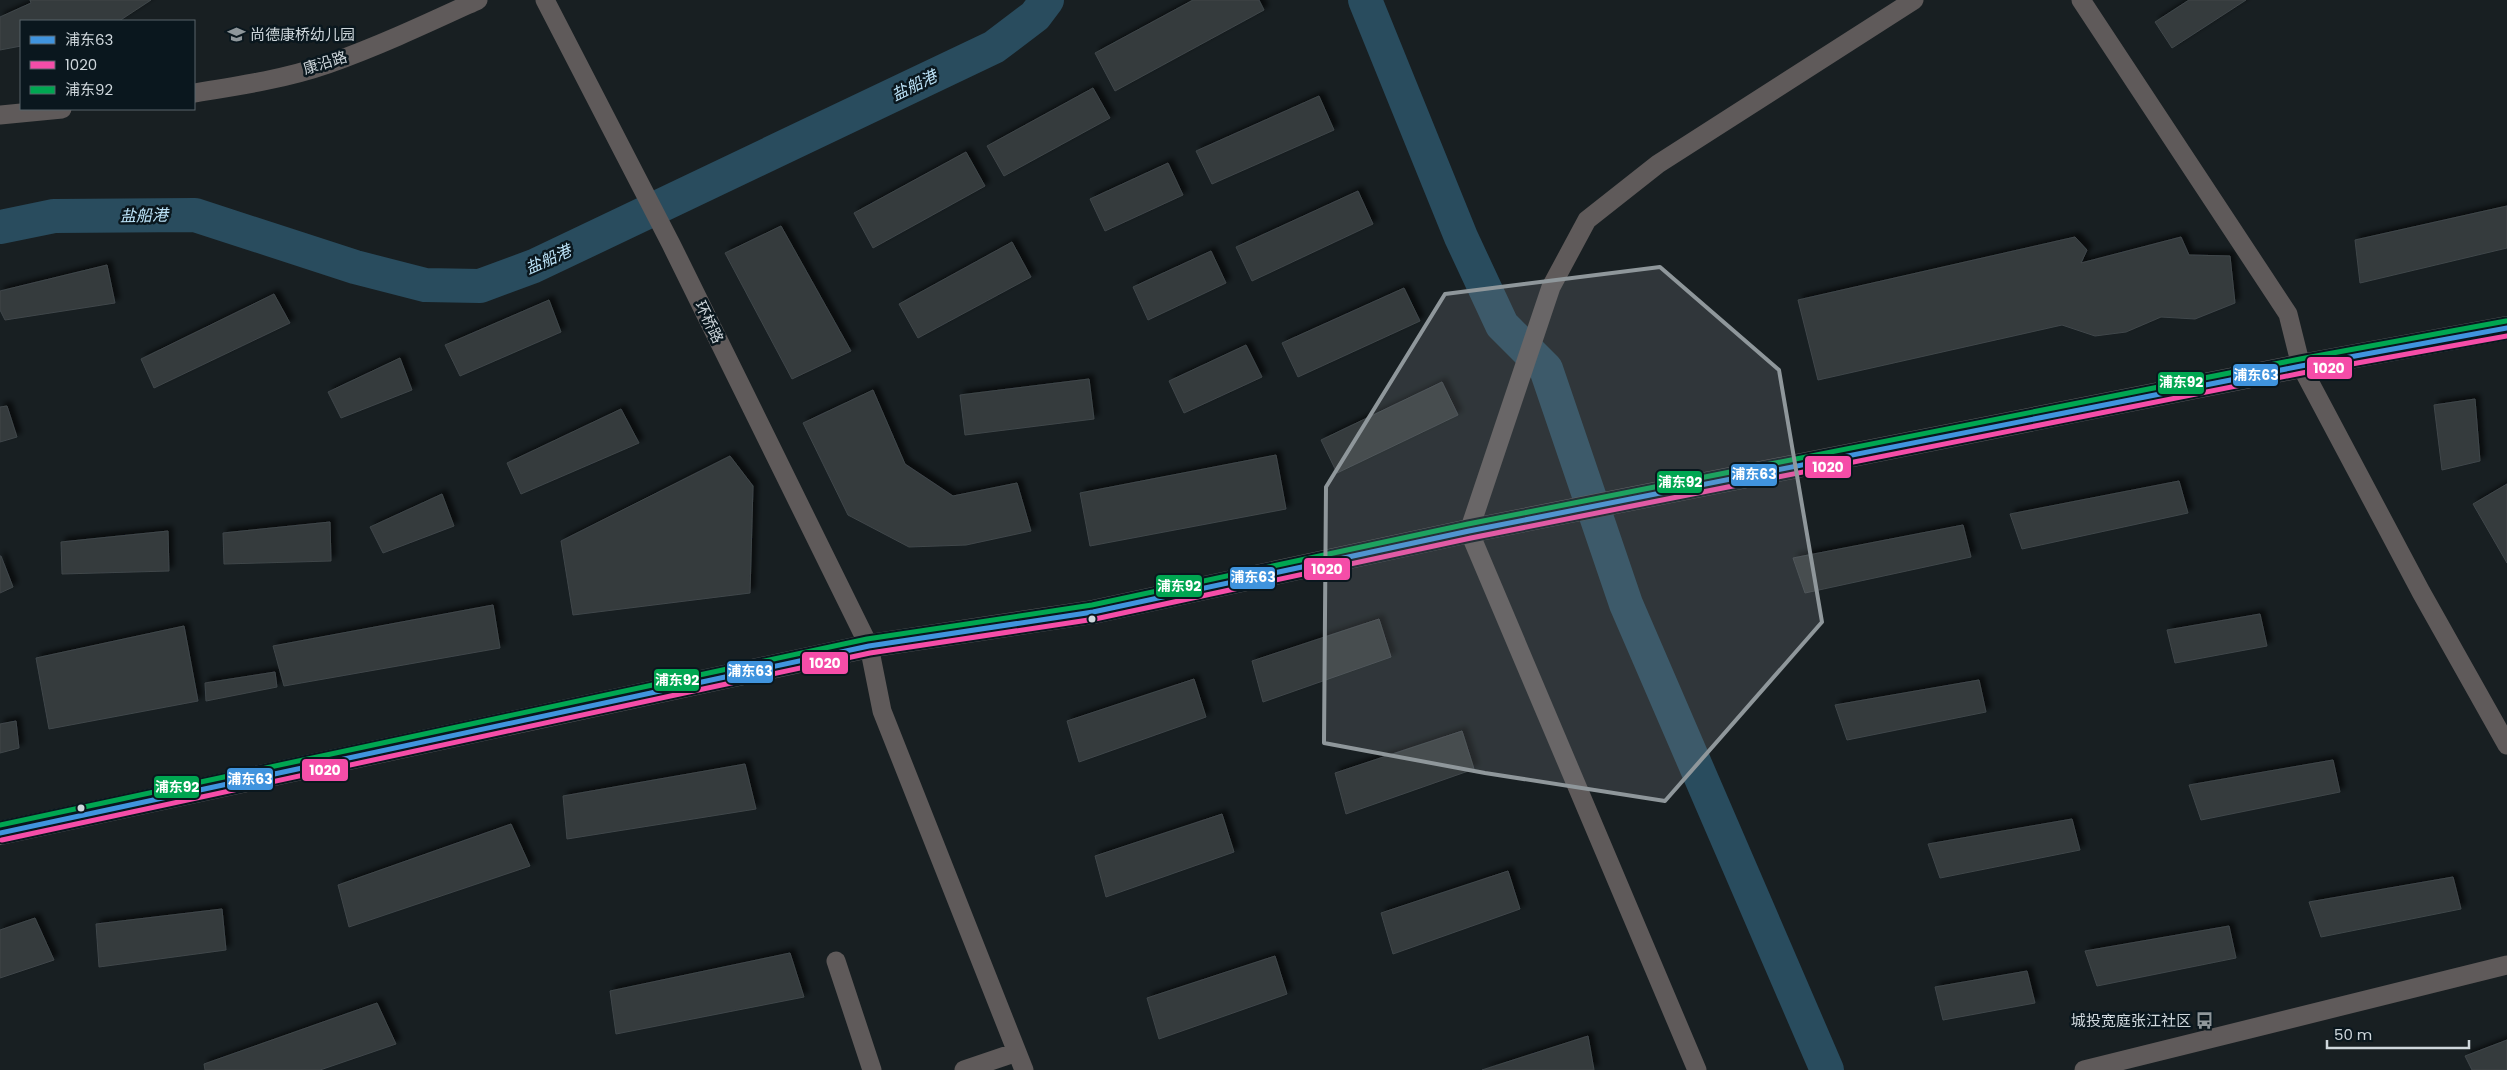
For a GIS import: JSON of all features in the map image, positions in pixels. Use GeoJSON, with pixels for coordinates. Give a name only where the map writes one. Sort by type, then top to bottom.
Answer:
{"type":"FeatureCollection","features":[{"type":"Feature","properties":{"kind":"main road"},"geometry":{"type":"LineString","coordinates":[[0,833],[869,646],[1093,612],[1553,514],[2301,366],[2507,328]]}},
{"type":"Feature","properties":{"kind":"street","name":"康沿路"},"geometry":{"type":"LineString","coordinates":[[195,93],[243,85],[326,64],[394,39],[478,0]]}},
{"type":"Feature","properties":{"kind":"street","name":"环桥路"},"geometry":{"type":"LineString","coordinates":[[545,0],[671,244],[869,646],[882,711],[1024,1070]]}},
{"type":"Feature","properties":{"kind":"street"},"geometry":{"type":"LineString","coordinates":[[1697,1070],[1469,531],[1551,287],[1588,220],[1658,164],[1914,0]]}},
{"type":"Feature","properties":{"kind":"street"},"geometry":{"type":"LineString","coordinates":[[2081,0],[2288,314],[2301,366],[2421,592],[2507,745]]}},
{"type":"Feature","properties":{"kind":"street"},"geometry":{"type":"LineString","coordinates":[[0,116],[53,110]]}},
{"type":"Feature","properties":{"kind":"street"},"geometry":{"type":"LineString","coordinates":[[836,961],[872,1070]]}},
{"type":"Feature","properties":{"kind":"street"},"geometry":{"type":"LineString","coordinates":[[2084,1070],[2507,965]]}},
{"type":"Feature","properties":{"kind":"street"},"geometry":{"type":"LineString","coordinates":[[964,1070],[1018,1052]]}},
{"type":"Feature","properties":{"kind":"highlighted area"},"geometry":{"type":"Polygon","coordinates":[[[1660,267],[1779,370],[1822,622],[1665,801],[1485,773],[1324,743],[1326,487],[1445,294],[1660,267]]]}},
{"type":"Feature","properties":{"kind":"building"},"geometry":{"type":"Polygon","coordinates":[[[30,0],[151,0],[121,20],[20,20],[20,46],[0,50],[0,17],[31,3],[30,0]]]}},
{"type":"Feature","properties":{"kind":"building"},"geometry":{"type":"Polygon","coordinates":[[[1193,0],[1259,0],[1264,10],[1115,91],[1095,53],[1193,0]]]}},
{"type":"Feature","properties":{"kind":"building"},"geometry":{"type":"Polygon","coordinates":[[[2189,0],[2246,0],[2172,48],[2155,22],[2189,0]]]}},
{"type":"Feature","properties":{"kind":"building"},"geometry":{"type":"Polygon","coordinates":[[[1093,88],[1110,118],[1004,176],[987,146],[1093,88]]]}},
{"type":"Feature","properties":{"kind":"building"},"geometry":{"type":"Polygon","coordinates":[[[1319,96],[1334,130],[1212,184],[1196,151],[1319,96]]]}},
{"type":"Feature","properties":{"kind":"building"},"geometry":{"type":"Polygon","coordinates":[[[966,152],[985,186],[873,248],[854,213],[966,152]]]}},
{"type":"Feature","properties":{"kind":"building"},"geometry":{"type":"Polygon","coordinates":[[[1168,163],[1183,195],[1105,231],[1090,199],[1168,163]]]}},
{"type":"Feature","properties":{"kind":"building"},"geometry":{"type":"Polygon","coordinates":[[[1358,191],[1373,224],[1252,281],[1236,247],[1358,191]]]}},
{"type":"Feature","properties":{"kind":"building"},"geometry":{"type":"Polygon","coordinates":[[[2507,206],[2507,248],[2360,283],[2355,240],[2507,206]]]}},
{"type":"Feature","properties":{"kind":"building"},"geometry":{"type":"Polygon","coordinates":[[[781,226],[851,351],[792,379],[725,253],[781,226]]]}},
{"type":"Feature","properties":{"kind":"building"},"geometry":{"type":"Polygon","coordinates":[[[2075,237],[2087,250],[2081,263],[2181,237],[2189,255],[2230,256],[2235,303],[2195,319],[2161,317],[2126,332],[2095,336],[2062,325],[1818,380],[1798,300],[2075,237]]]}},
{"type":"Feature","properties":{"kind":"building"},"geometry":{"type":"Polygon","coordinates":[[[1012,242],[1031,277],[918,338],[899,304],[1012,242]]]}},
{"type":"Feature","properties":{"kind":"building"},"geometry":{"type":"Polygon","coordinates":[[[1211,251],[1226,283],[1148,320],[1133,287],[1211,251]]]}},
{"type":"Feature","properties":{"kind":"building"},"geometry":{"type":"Polygon","coordinates":[[[107,265],[115,303],[5,320],[0,310],[0,291],[107,265]]]}},
{"type":"Feature","properties":{"kind":"building"},"geometry":{"type":"Polygon","coordinates":[[[1404,288],[1420,321],[1298,377],[1282,343],[1404,288]]]}},
{"type":"Feature","properties":{"kind":"building"},"geometry":{"type":"Polygon","coordinates":[[[274,294],[290,323],[154,388],[141,359],[274,294]]]}},
{"type":"Feature","properties":{"kind":"building"},"geometry":{"type":"Polygon","coordinates":[[[549,300],[561,332],[460,376],[445,345],[549,300]]]}},
{"type":"Feature","properties":{"kind":"building"},"geometry":{"type":"Polygon","coordinates":[[[1246,345],[1262,377],[1184,413],[1169,381],[1246,345]]]}},
{"type":"Feature","properties":{"kind":"building"},"geometry":{"type":"Polygon","coordinates":[[[400,358],[412,390],[341,418],[328,392],[400,358]]]}},
{"type":"Feature","properties":{"kind":"building"},"geometry":{"type":"Polygon","coordinates":[[[1089,379],[1094,419],[965,435],[960,395],[1089,379]]]}},
{"type":"Feature","properties":{"kind":"building"},"geometry":{"type":"Polygon","coordinates":[[[1442,382],[1458,415],[1337,473],[1321,440],[1442,382]]]}},
{"type":"Feature","properties":{"kind":"building"},"geometry":{"type":"Polygon","coordinates":[[[873,390],[905,464],[953,496],[1017,483],[1031,531],[966,545],[909,547],[848,515],[803,423],[873,390]]]}},
{"type":"Feature","properties":{"kind":"building"},"geometry":{"type":"Polygon","coordinates":[[[2475,399],[2480,461],[2442,470],[2434,405],[2475,399]]]}},
{"type":"Feature","properties":{"kind":"building"},"geometry":{"type":"Polygon","coordinates":[[[7,406],[17,437],[0,442],[0,407],[7,406]]]}},
{"type":"Feature","properties":{"kind":"building"},"geometry":{"type":"Polygon","coordinates":[[[621,409],[639,443],[521,494],[507,463],[621,409]]]}},
{"type":"Feature","properties":{"kind":"building"},"geometry":{"type":"Polygon","coordinates":[[[1276,455],[1286,509],[1090,546],[1080,493],[1276,455]]]}},
{"type":"Feature","properties":{"kind":"building"},"geometry":{"type":"Polygon","coordinates":[[[730,456],[753,486],[750,593],[573,615],[561,541],[730,456]]]}},
{"type":"Feature","properties":{"kind":"building"},"geometry":{"type":"Polygon","coordinates":[[[2179,481],[2188,513],[2022,549],[2010,514],[2179,481]]]}},
{"type":"Feature","properties":{"kind":"building"},"geometry":{"type":"Polygon","coordinates":[[[2507,484],[2507,563],[2473,504],[2507,484]]]}},
{"type":"Feature","properties":{"kind":"building"},"geometry":{"type":"Polygon","coordinates":[[[442,494],[454,526],[383,553],[370,527],[442,494]]]}},
{"type":"Feature","properties":{"kind":"building"},"geometry":{"type":"Polygon","coordinates":[[[330,522],[331,561],[224,564],[223,533],[330,522]]]}},
{"type":"Feature","properties":{"kind":"building"},"geometry":{"type":"Polygon","coordinates":[[[1963,525],[1971,557],[1805,593],[1793,558],[1963,525]]]}},
{"type":"Feature","properties":{"kind":"building"},"geometry":{"type":"Polygon","coordinates":[[[168,531],[169,571],[62,574],[61,542],[168,531]]]}},
{"type":"Feature","properties":{"kind":"building"},"geometry":{"type":"Polygon","coordinates":[[[0,556],[13,587],[0,593],[0,556]]]}},
{"type":"Feature","properties":{"kind":"building"},"geometry":{"type":"Polygon","coordinates":[[[493,605],[500,648],[284,686],[273,646],[493,605]]]}},
{"type":"Feature","properties":{"kind":"building"},"geometry":{"type":"Polygon","coordinates":[[[2260,614],[2267,646],[2175,663],[2167,630],[2260,614]]]}},
{"type":"Feature","properties":{"kind":"building"},"geometry":{"type":"Polygon","coordinates":[[[1379,619],[1391,657],[1263,702],[1252,661],[1379,619]]]}},
{"type":"Feature","properties":{"kind":"building"},"geometry":{"type":"Polygon","coordinates":[[[184,626],[198,701],[49,729],[36,658],[184,626]]]}},
{"type":"Feature","properties":{"kind":"building"},"geometry":{"type":"Polygon","coordinates":[[[275,672],[277,687],[206,701],[205,683],[275,672]]]}},
{"type":"Feature","properties":{"kind":"building"},"geometry":{"type":"Polygon","coordinates":[[[1194,679],[1206,717],[1079,762],[1067,721],[1194,679]]]}},
{"type":"Feature","properties":{"kind":"building"},"geometry":{"type":"Polygon","coordinates":[[[1979,680],[1986,712],[1847,740],[1835,705],[1979,680]]]}},
{"type":"Feature","properties":{"kind":"building"},"geometry":{"type":"Polygon","coordinates":[[[16,721],[19,748],[0,753],[0,724],[16,721]]]}},
{"type":"Feature","properties":{"kind":"building"},"geometry":{"type":"Polygon","coordinates":[[[1462,731],[1474,769],[1346,814],[1335,773],[1462,731]]]}},
{"type":"Feature","properties":{"kind":"building"},"geometry":{"type":"Polygon","coordinates":[[[2333,760],[2340,792],[2201,820],[2189,785],[2333,760]]]}},
{"type":"Feature","properties":{"kind":"building"},"geometry":{"type":"Polygon","coordinates":[[[745,764],[756,809],[567,839],[563,796],[745,764]]]}},
{"type":"Feature","properties":{"kind":"building"},"geometry":{"type":"Polygon","coordinates":[[[1222,814],[1234,852],[1106,897],[1095,856],[1222,814]]]}},
{"type":"Feature","properties":{"kind":"building"},"geometry":{"type":"Polygon","coordinates":[[[2072,819],[2080,850],[1940,878],[1928,844],[2072,819]]]}},
{"type":"Feature","properties":{"kind":"building"},"geometry":{"type":"Polygon","coordinates":[[[511,824],[530,866],[349,927],[338,885],[511,824]]]}},
{"type":"Feature","properties":{"kind":"building"},"geometry":{"type":"Polygon","coordinates":[[[1508,871],[1520,909],[1393,954],[1381,913],[1508,871]]]}},
{"type":"Feature","properties":{"kind":"building"},"geometry":{"type":"Polygon","coordinates":[[[2453,877],[2461,909],[2321,937],[2309,902],[2453,877]]]}},
{"type":"Feature","properties":{"kind":"building"},"geometry":{"type":"Polygon","coordinates":[[[222,909],[226,950],[99,967],[96,924],[222,909]]]}},
{"type":"Feature","properties":{"kind":"building"},"geometry":{"type":"Polygon","coordinates":[[[35,918],[54,960],[0,978],[0,930],[35,918]]]}},
{"type":"Feature","properties":{"kind":"building"},"geometry":{"type":"Polygon","coordinates":[[[2229,926],[2236,958],[2097,986],[2085,951],[2229,926]]]}},
{"type":"Feature","properties":{"kind":"building"},"geometry":{"type":"Polygon","coordinates":[[[790,953],[804,997],[616,1034],[610,991],[790,953]]]}},
{"type":"Feature","properties":{"kind":"building"},"geometry":{"type":"Polygon","coordinates":[[[1275,956],[1287,994],[1159,1039],[1147,998],[1275,956]]]}},
{"type":"Feature","properties":{"kind":"building"},"geometry":{"type":"Polygon","coordinates":[[[2027,971],[2035,1003],[1943,1020],[1935,987],[2027,971]]]}},
{"type":"Feature","properties":{"kind":"building"},"geometry":{"type":"Polygon","coordinates":[[[377,1003],[396,1044],[320,1070],[205,1070],[204,1064],[377,1003]]]}},
{"type":"Feature","properties":{"kind":"building"},"geometry":{"type":"Polygon","coordinates":[[[1588,1036],[1594,1070],[1482,1070],[1588,1036]]]}},
{"type":"Feature","properties":{"kind":"building"},"geometry":{"type":"Polygon","coordinates":[[[2507,1040],[2507,1070],[2472,1070],[2465,1056],[2507,1040]]]}},
{"type":"Feature","properties":{"kind":"waterway","name":"盐船港"},"geometry":{"type":"LineString","coordinates":[[0,227],[54,216],[195,215],[355,267],[425,285],[480,286],[534,266],[994,47],[1035,16],[1047,0]]}},
{"type":"Feature","properties":{"kind":"waterway"},"geometry":{"type":"LineString","coordinates":[[1365,0],[1461,237],[1502,325],[1546,369],[1626,604],[1827,1070]]}},
{"type":"Feature","properties":{"kind":"transit line","name":"浦东92"},"geometry":{"type":"LineString","coordinates":[[0,825],[867,639],[1092,605],[1468,524],[2300,359],[2506,321]]}},
{"type":"Feature","properties":{"kind":"transit line","name":"浦东63"},"geometry":{"type":"LineString","coordinates":[[0,833],[869,646],[1093,612],[1469,531],[2301,366],[2507,328]]}},
{"type":"Feature","properties":{"kind":"transit line","name":"1020"},"geometry":{"type":"LineString","coordinates":[[2,840],[870,653],[1095,619],[1471,538],[2302,373],[2507,336]]}},
{"type":"Feature","properties":{"kind":"place","name":"尚德康桥幼儿园"},"geometry":{"type":"Point","coordinates":[236,35]}},
{"type":"Feature","properties":{"kind":"place","name":"城投宽庭张江社区"},"geometry":{"type":"Point","coordinates":[2205,1021]}}]}
